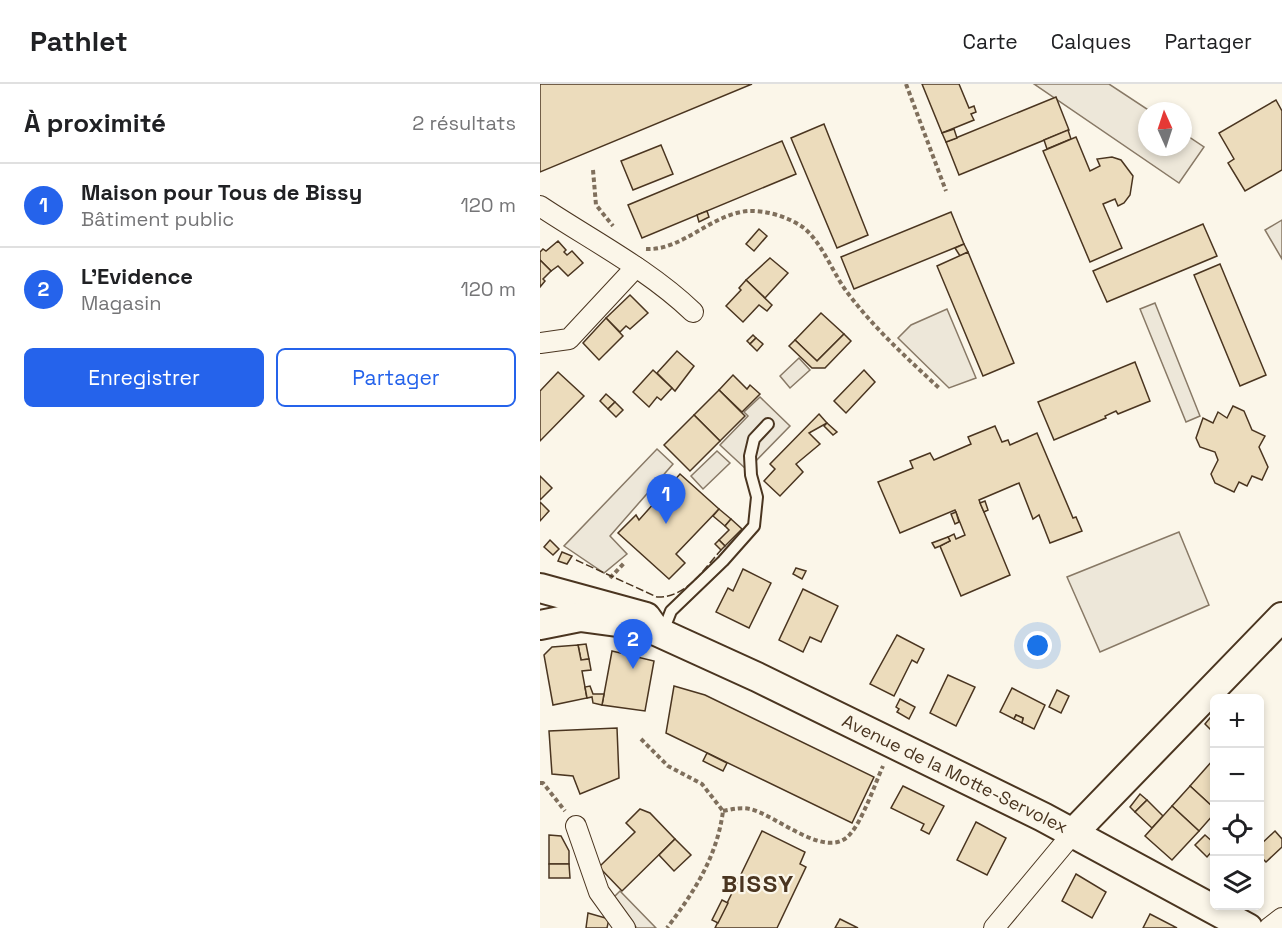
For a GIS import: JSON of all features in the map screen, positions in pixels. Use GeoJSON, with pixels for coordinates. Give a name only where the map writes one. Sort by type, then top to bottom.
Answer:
{"type":"FeatureCollection","features":[{"type":"Feature","properties":{"kind":"main road","name":"Avenue de la Motte-Servolex"},"geometry":{"type":"LineString","coordinates":[[540,588],[645,617],[659,632],[1074,832],[1248,928]]}},
{"type":"Feature","properties":{"kind":"main road","name":"Avenue de la Motte-Servolex"},"geometry":{"type":"LineString","coordinates":[[540,625],[580,617],[613,620],[642,632],[659,632]]}},
{"type":"Feature","properties":{"kind":"main road"},"geometry":{"type":"LineString","coordinates":[[1074,832],[1282,617]]}},
{"type":"Feature","properties":{"kind":"street"},"geometry":{"type":"LineString","coordinates":[[543,213],[636,267],[675,295],[693,312]]}},
{"type":"Feature","properties":{"kind":"street"},"geometry":{"type":"LineString","coordinates":[[540,343],[569,339],[636,267]]}},
{"type":"Feature","properties":{"kind":"street"},"geometry":{"type":"LineString","coordinates":[[576,826],[599,892],[625,928]]}},
{"type":"Feature","properties":{"kind":"street"},"geometry":{"type":"LineString","coordinates":[[994,928],[1074,832]]}},
{"type":"Feature","properties":{"kind":"street"},"geometry":{"type":"LineString","coordinates":[[1269,928],[1282,918]]}},
{"type":"Feature","properties":{"kind":"lane"},"geometry":{"type":"LineString","coordinates":[[659,632],[671,611],[723,561],[754,526],[757,497],[751,475],[750,456],[754,439],[768,424]]}},
{"type":"Feature","properties":{"kind":"path"},"geometry":{"type":"LineString","coordinates":[[906,84],[946,191]]}},
{"type":"Feature","properties":{"kind":"path"},"geometry":{"type":"LineString","coordinates":[[593,170],[596,205],[620,232]]}},
{"type":"Feature","properties":{"kind":"path"},"geometry":{"type":"LineString","coordinates":[[640,247],[665,248],[707,225],[747,211],[780,215],[803,228],[820,247],[836,278],[859,309],[939,388]]}},
{"type":"Feature","properties":{"kind":"path"},"geometry":{"type":"LineString","coordinates":[[610,578],[625,562]]}},
{"type":"Feature","properties":{"kind":"path"},"geometry":{"type":"LineString","coordinates":[[641,739],[668,766],[702,784],[723,811],[721,830],[699,886],[667,928]]}},
{"type":"Feature","properties":{"kind":"path"},"geometry":{"type":"LineString","coordinates":[[723,811],[739,807],[752,809],[817,842],[836,842],[851,833],[893,743]]}},
{"type":"Feature","properties":{"kind":"path"},"geometry":{"type":"LineString","coordinates":[[540,783],[543,783],[576,826]]}},
{"type":"Feature","properties":{"kind":"shaded area"},"geometry":{"type":"Polygon","coordinates":[[[1034,84],[1109,84],[1138,103],[1138,155],[1034,84]]]}},
{"type":"Feature","properties":{"kind":"shaded area"},"geometry":{"type":"Polygon","coordinates":[[[1192,139],[1204,147],[1179,183],[1139,156],[1192,156],[1192,139]]]}},
{"type":"Feature","properties":{"kind":"shaded area"},"geometry":{"type":"Polygon","coordinates":[[[1282,220],[1282,259],[1265,230],[1282,220]]]}},
{"type":"Feature","properties":{"kind":"shaded area"},"geometry":{"type":"Polygon","coordinates":[[[1155,303],[1200,416],[1186,422],[1140,309],[1155,303]]]}},
{"type":"Feature","properties":{"kind":"shaded area"},"geometry":{"type":"Polygon","coordinates":[[[947,309],[976,378],[949,388],[898,338],[911,325],[947,309]]]}},
{"type":"Feature","properties":{"kind":"shaded area"},"geometry":{"type":"Polygon","coordinates":[[[799,358],[810,370],[790,388],[780,376],[799,358]]]}},
{"type":"Feature","properties":{"kind":"shaded area"},"geometry":{"type":"Polygon","coordinates":[[[760,397],[790,426],[747,470],[720,445],[748,416],[744,412],[760,397]]]}},
{"type":"Feature","properties":{"kind":"shaded area"},"geometry":{"type":"Polygon","coordinates":[[[657,449],[673,464],[610,536],[627,554],[604,573],[564,546],[657,449]]]}},
{"type":"Feature","properties":{"kind":"shaded area"},"geometry":{"type":"Polygon","coordinates":[[[717,451],[730,463],[703,489],[691,476],[717,451]]]}},
{"type":"Feature","properties":{"kind":"shaded area"},"geometry":{"type":"Polygon","coordinates":[[[1179,532],[1209,605],[1100,652],[1067,577],[1179,532]]]}},
{"type":"Feature","properties":{"kind":"shaded area"},"geometry":{"type":"Polygon","coordinates":[[[620,891],[656,928],[637,928],[610,901],[620,891]]]}},
{"type":"Feature","properties":{"kind":"building"},"geometry":{"type":"Polygon","coordinates":[[[540,84],[752,84],[540,172],[540,84]]]}},
{"type":"Feature","properties":{"kind":"building"},"geometry":{"type":"Polygon","coordinates":[[[922,84],[959,84],[969,108],[974,106],[976,112],[971,114],[974,120],[942,133],[922,84]]]}},
{"type":"Feature","properties":{"kind":"building"},"geometry":{"type":"Polygon","coordinates":[[[1056,97],[1069,130],[959,175],[946,142],[1056,97]]]}},
{"type":"Feature","properties":{"kind":"building"},"geometry":{"type":"Polygon","coordinates":[[[1276,100],[1282,111],[1282,170],[1245,191],[1228,163],[1234,159],[1219,133],[1276,100]]]}},
{"type":"Feature","properties":{"kind":"building"},"geometry":{"type":"Polygon","coordinates":[[[824,124],[868,235],[837,248],[791,138],[824,124]]]}},
{"type":"Feature","properties":{"kind":"building"},"geometry":{"type":"Polygon","coordinates":[[[954,129],[957,138],[946,142],[942,133],[954,129]]]}},
{"type":"Feature","properties":{"kind":"building"},"geometry":{"type":"Polygon","coordinates":[[[1068,130],[1071,139],[1047,149],[1044,140],[1068,130]]]}},
{"type":"Feature","properties":{"kind":"building"},"geometry":{"type":"Polygon","coordinates":[[[1076,137],[1090,171],[1100,166],[1097,159],[1112,157],[1121,160],[1133,176],[1130,195],[1124,203],[1118,206],[1115,199],[1103,204],[1122,248],[1090,262],[1043,151],[1076,137]]]}},
{"type":"Feature","properties":{"kind":"building"},"geometry":{"type":"Polygon","coordinates":[[[782,141],[796,174],[642,238],[628,205],[782,141]]]}},
{"type":"Feature","properties":{"kind":"building"},"geometry":{"type":"Polygon","coordinates":[[[661,145],[673,174],[633,190],[621,161],[661,145]]]}},
{"type":"Feature","properties":{"kind":"building"},"geometry":{"type":"Polygon","coordinates":[[[707,211],[709,217],[699,222],[697,215],[707,211]]]}},
{"type":"Feature","properties":{"kind":"building"},"geometry":{"type":"Polygon","coordinates":[[[951,212],[964,244],[854,289],[841,257],[951,212]]]}},
{"type":"Feature","properties":{"kind":"building"},"geometry":{"type":"Polygon","coordinates":[[[1203,224],[1217,256],[1107,302],[1093,271],[1203,224]]]}},
{"type":"Feature","properties":{"kind":"building"},"geometry":{"type":"Polygon","coordinates":[[[759,229],[767,236],[754,251],[746,244],[759,229]]]}},
{"type":"Feature","properties":{"kind":"building"},"geometry":{"type":"Polygon","coordinates":[[[558,241],[566,250],[564,252],[567,255],[572,251],[583,263],[568,276],[558,266],[551,271],[540,260],[540,252],[543,249],[546,251],[558,241]]]}},
{"type":"Feature","properties":{"kind":"building"},"geometry":{"type":"Polygon","coordinates":[[[964,244],[968,252],[960,256],[955,248],[964,244]]]}},
{"type":"Feature","properties":{"kind":"building"},"geometry":{"type":"Polygon","coordinates":[[[968,252],[1014,363],[983,376],[937,266],[968,252]]]}},
{"type":"Feature","properties":{"kind":"building"},"geometry":{"type":"Polygon","coordinates":[[[770,258],[788,273],[765,298],[746,280],[770,258]]]}},
{"type":"Feature","properties":{"kind":"building"},"geometry":{"type":"Polygon","coordinates":[[[540,260],[551,271],[543,279],[545,281],[540,287],[540,260]]]}},
{"type":"Feature","properties":{"kind":"building"},"geometry":{"type":"Polygon","coordinates":[[[1220,264],[1266,375],[1240,386],[1194,275],[1220,264]]]}},
{"type":"Feature","properties":{"kind":"building"},"geometry":{"type":"Polygon","coordinates":[[[746,280],[772,305],[767,311],[759,305],[743,322],[726,306],[741,290],[739,288],[746,280]]]}},
{"type":"Feature","properties":{"kind":"building"},"geometry":{"type":"Polygon","coordinates":[[[630,295],[648,313],[630,329],[626,326],[620,332],[606,318],[630,295]]]}},
{"type":"Feature","properties":{"kind":"building"},"geometry":{"type":"Polygon","coordinates":[[[821,313],[844,334],[817,361],[795,340],[821,313]]]}},
{"type":"Feature","properties":{"kind":"building"},"geometry":{"type":"Polygon","coordinates":[[[606,318],[623,336],[599,360],[583,343],[606,318]]]}},
{"type":"Feature","properties":{"kind":"building"},"geometry":{"type":"Polygon","coordinates":[[[844,334],[851,341],[825,368],[812,368],[789,346],[795,340],[817,361],[844,334]]]}},
{"type":"Feature","properties":{"kind":"building"},"geometry":{"type":"Polygon","coordinates":[[[753,335],[756,338],[750,344],[747,341],[753,335]]]}},
{"type":"Feature","properties":{"kind":"building"},"geometry":{"type":"Polygon","coordinates":[[[756,338],[763,344],[757,351],[750,344],[756,338]]]}},
{"type":"Feature","properties":{"kind":"building"},"geometry":{"type":"Polygon","coordinates":[[[677,351],[694,366],[675,391],[657,373],[677,351]]]}},
{"type":"Feature","properties":{"kind":"building"},"geometry":{"type":"Polygon","coordinates":[[[1135,362],[1150,401],[1118,414],[1116,411],[1105,416],[1106,418],[1054,440],[1038,402],[1135,362]]]}},
{"type":"Feature","properties":{"kind":"building"},"geometry":{"type":"Polygon","coordinates":[[[653,370],[672,388],[661,400],[657,397],[649,407],[633,392],[653,370]]]}},
{"type":"Feature","properties":{"kind":"building"},"geometry":{"type":"Polygon","coordinates":[[[864,370],[875,382],[846,413],[834,401],[864,370]]]}},
{"type":"Feature","properties":{"kind":"building"},"geometry":{"type":"Polygon","coordinates":[[[558,372],[584,396],[540,441],[540,391],[558,372]]]}},
{"type":"Feature","properties":{"kind":"building"},"geometry":{"type":"Polygon","coordinates":[[[733,375],[747,389],[750,385],[760,394],[742,412],[719,390],[733,375]]]}},
{"type":"Feature","properties":{"kind":"building"},"geometry":{"type":"Polygon","coordinates":[[[719,390],[745,416],[720,441],[694,415],[719,390]]]}},
{"type":"Feature","properties":{"kind":"building"},"geometry":{"type":"Polygon","coordinates":[[[606,394],[615,402],[608,409],[600,401],[606,394]]]}},
{"type":"Feature","properties":{"kind":"building"},"geometry":{"type":"Polygon","coordinates":[[[615,402],[623,410],[616,417],[608,409],[615,402]]]}},
{"type":"Feature","properties":{"kind":"building"},"geometry":{"type":"Polygon","coordinates":[[[1233,406],[1244,411],[1252,430],[1265,436],[1259,447],[1268,467],[1262,480],[1252,476],[1247,486],[1239,482],[1234,492],[1215,483],[1211,474],[1218,460],[1215,452],[1200,447],[1196,438],[1203,418],[1213,423],[1218,412],[1227,418],[1233,406]]]}},
{"type":"Feature","properties":{"kind":"building"},"geometry":{"type":"Polygon","coordinates":[[[819,414],[827,423],[809,433],[820,444],[796,464],[803,472],[780,496],[764,481],[775,469],[770,464],[819,414]]]}},
{"type":"Feature","properties":{"kind":"building"},"geometry":{"type":"Polygon","coordinates":[[[694,415],[720,441],[690,471],[664,445],[694,415]]]}},
{"type":"Feature","properties":{"kind":"building"},"geometry":{"type":"Polygon","coordinates":[[[827,423],[837,432],[833,435],[824,426],[827,423]]]}},
{"type":"Feature","properties":{"kind":"building"},"geometry":{"type":"Polygon","coordinates":[[[995,426],[1002,442],[1008,440],[1010,445],[1037,433],[1073,518],[1076,517],[1082,531],[1050,543],[1039,515],[1033,519],[1019,483],[979,500],[1010,575],[961,596],[940,546],[950,541],[948,537],[954,534],[956,539],[965,535],[955,510],[900,533],[878,482],[913,468],[910,461],[930,453],[934,460],[971,444],[968,437],[995,426]]]}},
{"type":"Feature","properties":{"kind":"building"},"geometry":{"type":"Polygon","coordinates":[[[680,474],[719,509],[676,554],[685,563],[669,579],[618,533],[636,515],[639,520],[680,474]]]}},
{"type":"Feature","properties":{"kind":"building"},"geometry":{"type":"Polygon","coordinates":[[[540,476],[552,488],[540,500],[540,476]]]}},
{"type":"Feature","properties":{"kind":"building"},"geometry":{"type":"Polygon","coordinates":[[[985,501],[988,510],[984,512],[980,503],[985,501]]]}},
{"type":"Feature","properties":{"kind":"building"},"geometry":{"type":"Polygon","coordinates":[[[540,502],[549,511],[540,521],[540,502]]]}},
{"type":"Feature","properties":{"kind":"building"},"geometry":{"type":"Polygon","coordinates":[[[719,509],[731,519],[725,526],[713,516],[719,509]]]}},
{"type":"Feature","properties":{"kind":"building"},"geometry":{"type":"Polygon","coordinates":[[[956,512],[959,522],[955,524],[951,514],[956,512]]]}},
{"type":"Feature","properties":{"kind":"building"},"geometry":{"type":"Polygon","coordinates":[[[731,519],[742,529],[725,546],[719,540],[729,530],[725,526],[731,519]]]}},
{"type":"Feature","properties":{"kind":"building"},"geometry":{"type":"Polygon","coordinates":[[[948,537],[950,541],[935,548],[932,543],[948,537]]]}},
{"type":"Feature","properties":{"kind":"building"},"geometry":{"type":"Polygon","coordinates":[[[550,540],[559,549],[553,555],[544,547],[550,540]]]}},
{"type":"Feature","properties":{"kind":"building"},"geometry":{"type":"Polygon","coordinates":[[[719,540],[725,546],[721,550],[715,544],[719,540]]]}},
{"type":"Feature","properties":{"kind":"building"},"geometry":{"type":"Polygon","coordinates":[[[562,552],[572,556],[567,564],[558,561],[562,552]]]}},
{"type":"Feature","properties":{"kind":"building"},"geometry":{"type":"Polygon","coordinates":[[[796,568],[806,571],[802,579],[793,574],[796,568]]]}},
{"type":"Feature","properties":{"kind":"building"},"geometry":{"type":"Polygon","coordinates":[[[743,569],[771,583],[749,628],[716,612],[728,588],[733,591],[743,569]]]}},
{"type":"Feature","properties":{"kind":"building"},"geometry":{"type":"Polygon","coordinates":[[[803,589],[838,606],[821,642],[810,637],[803,652],[779,640],[803,589]]]}},
{"type":"Feature","properties":{"kind":"building"},"geometry":{"type":"Polygon","coordinates":[[[897,635],[924,649],[917,663],[912,660],[894,696],[870,684],[897,635]]]}},
{"type":"Feature","properties":{"kind":"building"},"geometry":{"type":"Polygon","coordinates":[[[586,644],[589,659],[581,660],[578,645],[586,644]]]}},
{"type":"Feature","properties":{"kind":"building"},"geometry":{"type":"Polygon","coordinates":[[[578,645],[581,660],[589,659],[591,670],[582,671],[587,698],[553,705],[544,655],[552,647],[578,645]]]}},
{"type":"Feature","properties":{"kind":"building"},"geometry":{"type":"Polygon","coordinates":[[[612,651],[654,661],[645,711],[602,705],[612,651]]]}},
{"type":"Feature","properties":{"kind":"building"},"geometry":{"type":"Polygon","coordinates":[[[948,675],[975,687],[956,726],[930,713],[948,675]]]}},
{"type":"Feature","properties":{"kind":"building"},"geometry":{"type":"Polygon","coordinates":[[[590,686],[593,694],[604,694],[602,705],[593,703],[592,697],[587,698],[585,687],[590,686]]]}},
{"type":"Feature","properties":{"kind":"building"},"geometry":{"type":"Polygon","coordinates":[[[674,686],[705,695],[874,777],[852,823],[666,733],[674,686]]]}},
{"type":"Feature","properties":{"kind":"building"},"geometry":{"type":"Polygon","coordinates":[[[1012,688],[1045,705],[1034,729],[1022,723],[1023,718],[1016,715],[1014,719],[1000,712],[1012,688]]]}},
{"type":"Feature","properties":{"kind":"building"},"geometry":{"type":"Polygon","coordinates":[[[1057,690],[1069,696],[1061,713],[1049,707],[1057,690]]]}},
{"type":"Feature","properties":{"kind":"building"},"geometry":{"type":"Polygon","coordinates":[[[900,699],[915,707],[909,719],[897,712],[899,709],[896,707],[900,699]]]}},
{"type":"Feature","properties":{"kind":"building"},"geometry":{"type":"Polygon","coordinates":[[[1016,715],[1023,718],[1022,723],[1014,719],[1016,715]]]}},
{"type":"Feature","properties":{"kind":"building"},"geometry":{"type":"Polygon","coordinates":[[[1210,718],[1210,729],[1205,724],[1210,718]]]}},
{"type":"Feature","properties":{"kind":"building"},"geometry":{"type":"Polygon","coordinates":[[[617,728],[619,778],[580,794],[573,776],[552,774],[549,731],[617,728]]]}},
{"type":"Feature","properties":{"kind":"building"},"geometry":{"type":"Polygon","coordinates":[[[707,753],[727,763],[723,771],[703,761],[707,753]]]}},
{"type":"Feature","properties":{"kind":"building"},"geometry":{"type":"Polygon","coordinates":[[[1210,763],[1210,804],[1190,786],[1210,763]]]}},
{"type":"Feature","properties":{"kind":"building"},"geometry":{"type":"Polygon","coordinates":[[[903,786],[944,806],[929,834],[921,830],[924,824],[891,808],[903,786]]]}},
{"type":"Feature","properties":{"kind":"building"},"geometry":{"type":"Polygon","coordinates":[[[1190,786],[1210,804],[1210,819],[1199,831],[1172,806],[1190,786]]]}},
{"type":"Feature","properties":{"kind":"building"},"geometry":{"type":"Polygon","coordinates":[[[1140,794],[1147,800],[1135,812],[1130,807],[1140,794]]]}},
{"type":"Feature","properties":{"kind":"building"},"geometry":{"type":"Polygon","coordinates":[[[1147,800],[1163,816],[1152,828],[1135,812],[1147,800]]]}},
{"type":"Feature","properties":{"kind":"building"},"geometry":{"type":"Polygon","coordinates":[[[1172,806],[1199,831],[1172,860],[1145,836],[1172,806]]]}},
{"type":"Feature","properties":{"kind":"building"},"geometry":{"type":"Polygon","coordinates":[[[640,809],[650,813],[675,839],[622,891],[599,867],[635,832],[626,823],[640,809]]]}},
{"type":"Feature","properties":{"kind":"building"},"geometry":{"type":"Polygon","coordinates":[[[976,822],[1006,838],[987,875],[957,860],[976,822]]]}},
{"type":"Feature","properties":{"kind":"building"},"geometry":{"type":"Polygon","coordinates":[[[762,831],[805,852],[800,864],[806,867],[777,928],[715,928],[762,831]]]}},
{"type":"Feature","properties":{"kind":"building"},"geometry":{"type":"Polygon","coordinates":[[[1275,831],[1282,839],[1282,847],[1266,862],[1264,860],[1264,841],[1275,831]]]}},
{"type":"Feature","properties":{"kind":"building"},"geometry":{"type":"Polygon","coordinates":[[[549,835],[561,836],[569,851],[569,864],[549,864],[549,835]]]}},
{"type":"Feature","properties":{"kind":"building"},"geometry":{"type":"Polygon","coordinates":[[[1205,835],[1210,839],[1210,854],[1207,857],[1195,845],[1205,835]]]}},
{"type":"Feature","properties":{"kind":"building"},"geometry":{"type":"Polygon","coordinates":[[[675,839],[691,855],[674,871],[659,855],[675,839]]]}},
{"type":"Feature","properties":{"kind":"building"},"geometry":{"type":"Polygon","coordinates":[[[549,864],[569,864],[570,878],[549,878],[549,864]]]}},
{"type":"Feature","properties":{"kind":"building"},"geometry":{"type":"Polygon","coordinates":[[[1076,874],[1106,892],[1092,918],[1062,901],[1076,874]]]}},
{"type":"Feature","properties":{"kind":"building"},"geometry":{"type":"Polygon","coordinates":[[[722,900],[728,903],[718,923],[712,920],[722,900]]]}},
{"type":"Feature","properties":{"kind":"building"},"geometry":{"type":"Polygon","coordinates":[[[588,913],[609,919],[607,928],[586,928],[588,913]]]}},
{"type":"Feature","properties":{"kind":"building"},"geometry":{"type":"Polygon","coordinates":[[[1150,914],[1177,928],[1143,928],[1150,914]]]}},
{"type":"Feature","properties":{"kind":"building"},"geometry":{"type":"Polygon","coordinates":[[[840,919],[858,928],[835,928],[840,919]]]}},
{"type":"Feature","properties":{"kind":"fence"},"geometry":{"type":"LineString","coordinates":[[576,560],[657,597],[677,593],[685,588],[721,550]]}},
{"type":"Feature","properties":{"kind":"place","name":"Maison pour Tous de Bissy"},"geometry":{"type":"Point","coordinates":[666,524]}},
{"type":"Feature","properties":{"kind":"place","name":"L'Evidence"},"geometry":{"type":"Point","coordinates":[633,669]}},
{"type":"Feature","properties":{"kind":"district","name":"BISSY"},"geometry":{"type":"Point","coordinates":[758,884]}}]}
